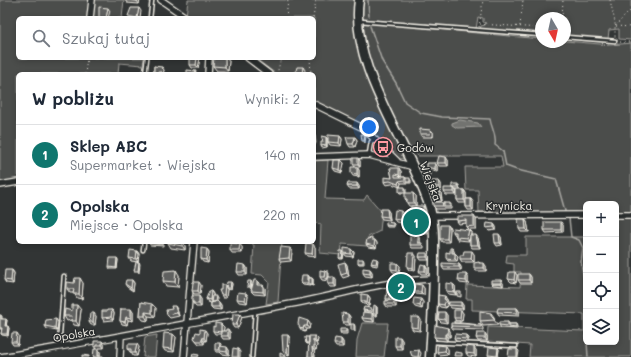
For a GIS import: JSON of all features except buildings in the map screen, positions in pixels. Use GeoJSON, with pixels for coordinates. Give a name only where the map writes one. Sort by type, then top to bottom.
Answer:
{"type":"FeatureCollection","features":[{"type":"Feature","properties":{"kind":"street"},"geometry":{"type":"LineString","coordinates":[[90,16],[92,0]]}},
{"type":"Feature","properties":{"kind":"street"},"geometry":{"type":"LineString","coordinates":[[160,0],[184,16]]}},
{"type":"Feature","properties":{"kind":"street","name":"Wiejska"},"geometry":{"type":"LineString","coordinates":[[359,0],[358,21],[362,43],[373,82],[414,167],[432,216],[434,237],[434,279],[430,357]]}},
{"type":"Feature","properties":{"kind":"street"},"geometry":{"type":"LineString","coordinates":[[208,72],[209,60]]}},
{"type":"Feature","properties":{"kind":"street"},"geometry":{"type":"LineString","coordinates":[[251,60],[266,72]]}},
{"type":"Feature","properties":{"kind":"street"},"geometry":{"type":"LineString","coordinates":[[316,105],[363,128],[397,161]]}},
{"type":"Feature","properties":{"kind":"street"},"geometry":{"type":"LineString","coordinates":[[316,157],[369,155],[397,161],[414,167]]}},
{"type":"Feature","properties":{"kind":"street"},"geometry":{"type":"LineString","coordinates":[[0,184],[16,182]]}},
{"type":"Feature","properties":{"kind":"street","name":"Krynicka"},"geometry":{"type":"LineString","coordinates":[[432,216],[583,215]]}},
{"type":"Feature","properties":{"kind":"street"},"geometry":{"type":"LineString","coordinates":[[619,215],[631,215]]}},
{"type":"Feature","properties":{"kind":"street"},"geometry":{"type":"LineString","coordinates":[[184,357],[194,244]]}},
{"type":"Feature","properties":{"kind":"street","name":"Opolska"},"geometry":{"type":"LineString","coordinates":[[0,357],[121,336],[386,284],[434,279]]}},
{"type":"Feature","properties":{"kind":"street"},"geometry":{"type":"LineString","coordinates":[[120,357],[121,336]]}},
{"type":"Feature","properties":{"kind":"lane"},"geometry":{"type":"LineString","coordinates":[[150,16],[152,0]]}},
{"type":"Feature","properties":{"kind":"lane"},"geometry":{"type":"LineString","coordinates":[[358,21],[535,35]]}},
{"type":"Feature","properties":{"kind":"lane"},"geometry":{"type":"LineString","coordinates":[[571,37],[615,41]]}},
{"type":"Feature","properties":{"kind":"lane"},"geometry":{"type":"LineString","coordinates":[[144,72],[147,60]]}},
{"type":"Feature","properties":{"kind":"lane"},"geometry":{"type":"LineString","coordinates":[[369,155],[371,142],[374,138]]}},
{"type":"Feature","properties":{"kind":"lane"},"geometry":{"type":"LineString","coordinates":[[143,250],[144,244]]}},
{"type":"Feature","properties":{"kind":"lane"},"geometry":{"type":"LineString","coordinates":[[59,347],[64,276]]}},
{"type":"Feature","properties":{"kind":"lane"},"geometry":{"type":"LineString","coordinates":[[252,357],[255,310]]}},
{"type":"Feature","properties":{"kind":"lane"},"geometry":{"type":"LineString","coordinates":[[431,342],[516,346]]}},
{"type":"Feature","properties":{"kind":"path"},"geometry":{"type":"LineString","coordinates":[[286,16],[288,0]]}},
{"type":"Feature","properties":{"kind":"path"},"geometry":{"type":"LineString","coordinates":[[312,16],[316,0]]}},
{"type":"Feature","properties":{"kind":"path"},"geometry":{"type":"LineString","coordinates":[[478,30],[483,0]]}},
{"type":"Feature","properties":{"kind":"path"},"geometry":{"type":"LineString","coordinates":[[520,26],[523,0]]}},
{"type":"Feature","properties":{"kind":"path"},"geometry":{"type":"LineString","coordinates":[[562,12],[563,0]]}},
{"type":"Feature","properties":{"kind":"path"},"geometry":{"type":"LineString","coordinates":[[610,0],[615,29],[615,41],[631,42]]}},
{"type":"Feature","properties":{"kind":"path"},"geometry":{"type":"LineString","coordinates":[[615,29],[631,10]]}},
{"type":"Feature","properties":{"kind":"path"},"geometry":{"type":"LineString","coordinates":[[480,24],[535,27]]}},
{"type":"Feature","properties":{"kind":"path"},"geometry":{"type":"LineString","coordinates":[[616,26],[631,27]]}},
{"type":"Feature","properties":{"kind":"path"},"geometry":{"type":"LineString","coordinates":[[85,72],[87,60]]}},
{"type":"Feature","properties":{"kind":"path"},"geometry":{"type":"LineString","coordinates":[[278,72],[280,60]]}},
{"type":"Feature","properties":{"kind":"path"},"geometry":{"type":"LineString","coordinates":[[310,60],[311,72]]}},
{"type":"Feature","properties":{"kind":"shaded area"},"geometry":{"type":"Polygon","coordinates":[[[0,0],[124,0],[122,16],[16,16],[16,60],[144,60],[143,65],[119,63],[118,72],[16,72],[16,180],[0,183],[0,0]]]}},
{"type":"Feature","properties":{"kind":"shaded area"},"geometry":{"type":"Polygon","coordinates":[[[188,0],[631,0],[631,40],[619,39],[619,29],[609,30],[608,39],[571,36],[571,12],[535,12],[535,34],[480,29],[481,26],[485,25],[486,23],[483,22],[483,18],[478,17],[476,29],[425,24],[423,28],[535,38],[535,48],[571,48],[571,42],[611,45],[631,43],[631,213],[619,213],[619,201],[583,201],[583,213],[479,212],[478,190],[466,190],[465,167],[503,167],[501,156],[418,156],[412,147],[404,149],[406,158],[400,159],[386,147],[388,145],[385,142],[383,144],[370,130],[360,123],[316,102],[316,72],[273,72],[258,60],[316,60],[316,16],[186,16],[188,0]]]}},
{"type":"Feature","properties":{"kind":"shaded area"},"geometry":{"type":"Polygon","coordinates":[[[460,120],[478,123],[481,127],[457,128],[452,125],[452,123],[460,120]]]}},
{"type":"Feature","properties":{"kind":"shaded area"},"geometry":{"type":"Polygon","coordinates":[[[328,160],[325,199],[364,200],[367,195],[382,212],[380,231],[368,237],[367,246],[342,244],[341,255],[320,253],[321,224],[316,223],[316,161],[328,160]]]}},
{"type":"Feature","properties":{"kind":"shaded area"},"geometry":{"type":"Polygon","coordinates":[[[619,216],[631,216],[631,357],[529,357],[530,345],[487,342],[488,327],[583,331],[583,345],[619,345],[619,216]]]}},
{"type":"Feature","properties":{"kind":"shaded area"},"geometry":{"type":"Polygon","coordinates":[[[526,237],[583,237],[583,314],[472,310],[472,299],[466,299],[467,285],[520,287],[521,272],[514,272],[514,264],[506,263],[507,255],[526,255],[526,237]]]}},
{"type":"Feature","properties":{"kind":"shaded area"},"geometry":{"type":"Polygon","coordinates":[[[248,244],[282,244],[278,302],[266,304],[269,282],[262,275],[252,274],[254,245],[248,244]]]}},
{"type":"Feature","properties":{"kind":"shaded area"},"geometry":{"type":"Polygon","coordinates":[[[362,323],[388,323],[384,357],[356,357],[357,340],[362,323]]]}},
{"type":"Feature","properties":{"kind":"shaded area"},"geometry":{"type":"Polygon","coordinates":[[[157,335],[155,357],[143,357],[145,337],[157,335]]]}},
{"type":"Feature","properties":{"kind":"waterway"},"geometry":{"type":"LineString","coordinates":[[368,0],[369,16]]}},
{"type":"Feature","properties":{"kind":"waterway"},"geometry":{"type":"LineString","coordinates":[[370,26],[382,61],[396,83],[405,102],[421,113],[442,117],[490,119],[495,134],[495,145],[503,151],[506,166],[556,179],[565,211]]}},
{"type":"Feature","properties":{"kind":"waterway"},"geometry":{"type":"LineString","coordinates":[[569,218],[571,237],[579,240],[583,248],[581,262],[583,273]]}},
{"type":"Feature","properties":{"kind":"waterway"},"geometry":{"type":"LineString","coordinates":[[587,345],[588,357]]}},
{"type":"Feature","properties":{"kind":"place","name":"Godów"},"geometry":{"type":"Point","coordinates":[383,147]}},
{"type":"Feature","properties":{"kind":"place","name":"Sklep ABC"},"geometry":{"type":"Point","coordinates":[416,222]}},
{"type":"Feature","properties":{"kind":"place","name":"Opolska"},"geometry":{"type":"Point","coordinates":[401,287]}}]}
